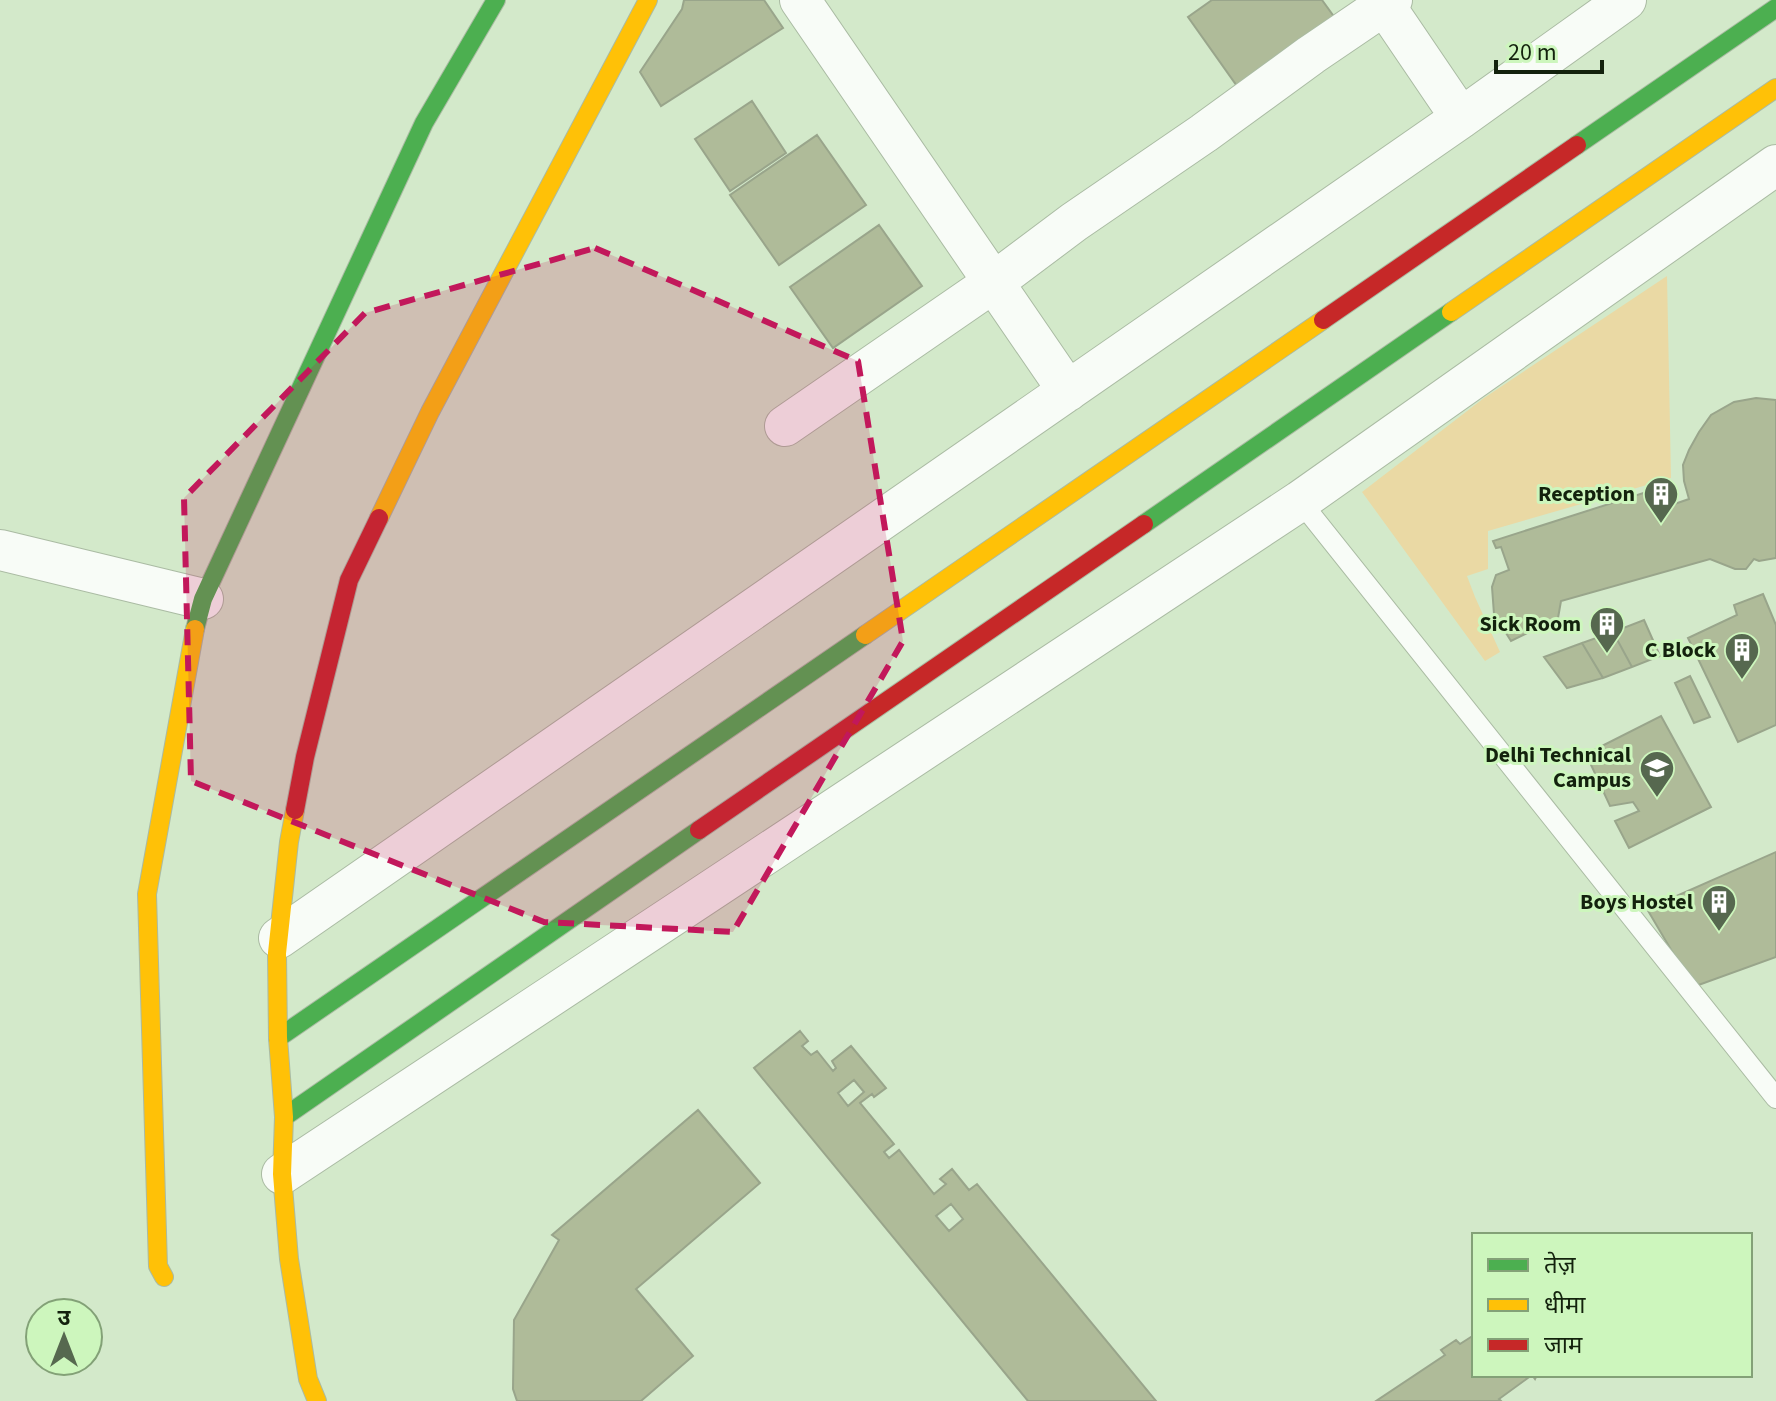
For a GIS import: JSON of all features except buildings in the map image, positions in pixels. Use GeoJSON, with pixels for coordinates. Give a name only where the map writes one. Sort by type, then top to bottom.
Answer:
{"type":"FeatureCollection","features":[{"type":"Feature","properties":{"kind":"street"},"geometry":{"type":"LineString","coordinates":[[164,1277],[158,1266],[147,894],[197,616],[424,123],[496,0]]}},
{"type":"Feature","properties":{"kind":"street"},"geometry":{"type":"LineString","coordinates":[[317,1401],[308,1379],[289,1259],[282,1174],[284,1117],[278,1038],[279,938],[289,842],[305,757],[349,580],[430,412],[648,0]]}},
{"type":"Feature","properties":{"kind":"street"},"geometry":{"type":"LineString","coordinates":[[800,0],[1068,391]]}},
{"type":"Feature","properties":{"kind":"street"},"geometry":{"type":"LineString","coordinates":[[279,938],[1461,118],[1626,0]]}},
{"type":"Feature","properties":{"kind":"street"},"geometry":{"type":"LineString","coordinates":[[785,426],[994,282],[1386,2],[1461,118]]}},
{"type":"Feature","properties":{"kind":"street"},"geometry":{"type":"LineString","coordinates":[[278,1038],[1776,8]]}},
{"type":"Feature","properties":{"kind":"street"},"geometry":{"type":"LineString","coordinates":[[284,1117],[1776,88]]}},
{"type":"Feature","properties":{"kind":"street"},"geometry":{"type":"LineString","coordinates":[[282,1174],[1300,501],[1776,165]]}},
{"type":"Feature","properties":{"kind":"street"},"geometry":{"type":"LineString","coordinates":[[0,550],[203,599]]}},
{"type":"Feature","properties":{"kind":"lane"},"geometry":{"type":"LineString","coordinates":[[1300,501],[1776,1098]]}},
{"type":"Feature","properties":{"kind":"highlighted area"},"geometry":{"type":"Polygon","coordinates":[[[595,248],[858,361],[903,641],[733,932],[544,922],[191,781],[184,498],[365,313],[595,248]]]}},
{"type":"Feature","properties":{"kind":"shaded area"},"geometry":{"type":"Polygon","coordinates":[[[1667,276],[1671,478],[1488,531],[1488,569],[1467,576],[1500,652],[1485,661],[1362,492],[1484,398],[1667,276]]]}},
{"type":"Feature","properties":{"kind":"traffic: fast"},"geometry":{"type":"LineString","coordinates":[[195,629],[203,599],[424,123],[496,0]]}},
{"type":"Feature","properties":{"kind":"traffic: fast"},"geometry":{"type":"LineString","coordinates":[[1577,145],[1776,8]]}},
{"type":"Feature","properties":{"kind":"traffic: fast"},"geometry":{"type":"LineString","coordinates":[[1144,524],[1451,312]]}},
{"type":"Feature","properties":{"kind":"traffic: fast"},"geometry":{"type":"LineString","coordinates":[[278,1038],[865,635]]}},
{"type":"Feature","properties":{"kind":"traffic: fast"},"geometry":{"type":"LineString","coordinates":[[284,1117],[699,830]]}},
{"type":"Feature","properties":{"kind":"traffic: slow"},"geometry":{"type":"LineString","coordinates":[[379,518],[430,412],[648,0]]}},
{"type":"Feature","properties":{"kind":"traffic: slow"},"geometry":{"type":"LineString","coordinates":[[1451,312],[1776,88]]}},
{"type":"Feature","properties":{"kind":"traffic: slow"},"geometry":{"type":"LineString","coordinates":[[865,635],[1323,320]]}},
{"type":"Feature","properties":{"kind":"traffic: slow"},"geometry":{"type":"LineString","coordinates":[[164,1277],[158,1266],[147,894],[195,629]]}},
{"type":"Feature","properties":{"kind":"traffic: slow"},"geometry":{"type":"LineString","coordinates":[[295,810],[277,953],[278,1038],[284,1117],[282,1174],[289,1259],[308,1379],[317,1401]]}},
{"type":"Feature","properties":{"kind":"traffic: jam"},"geometry":{"type":"LineString","coordinates":[[1323,320],[1577,145]]}},
{"type":"Feature","properties":{"kind":"traffic: jam"},"geometry":{"type":"LineString","coordinates":[[295,810],[349,580],[379,518]]}},
{"type":"Feature","properties":{"kind":"traffic: jam"},"geometry":{"type":"LineString","coordinates":[[699,830],[1144,524]]}},
{"type":"Feature","properties":{"kind":"place","name":"Reception"},"geometry":{"type":"Point","coordinates":[1661,525]}},
{"type":"Feature","properties":{"kind":"place","name":"Sick Room"},"geometry":{"type":"Point","coordinates":[1607,655]}},
{"type":"Feature","properties":{"kind":"place","name":"C Block"},"geometry":{"type":"Point","coordinates":[1742,681]}},
{"type":"Feature","properties":{"kind":"place","name":"Delhi Technical Campus"},"geometry":{"type":"Point","coordinates":[1657,799]}},
{"type":"Feature","properties":{"kind":"place","name":"Boys Hostel"},"geometry":{"type":"Point","coordinates":[1719,933]}}]}
